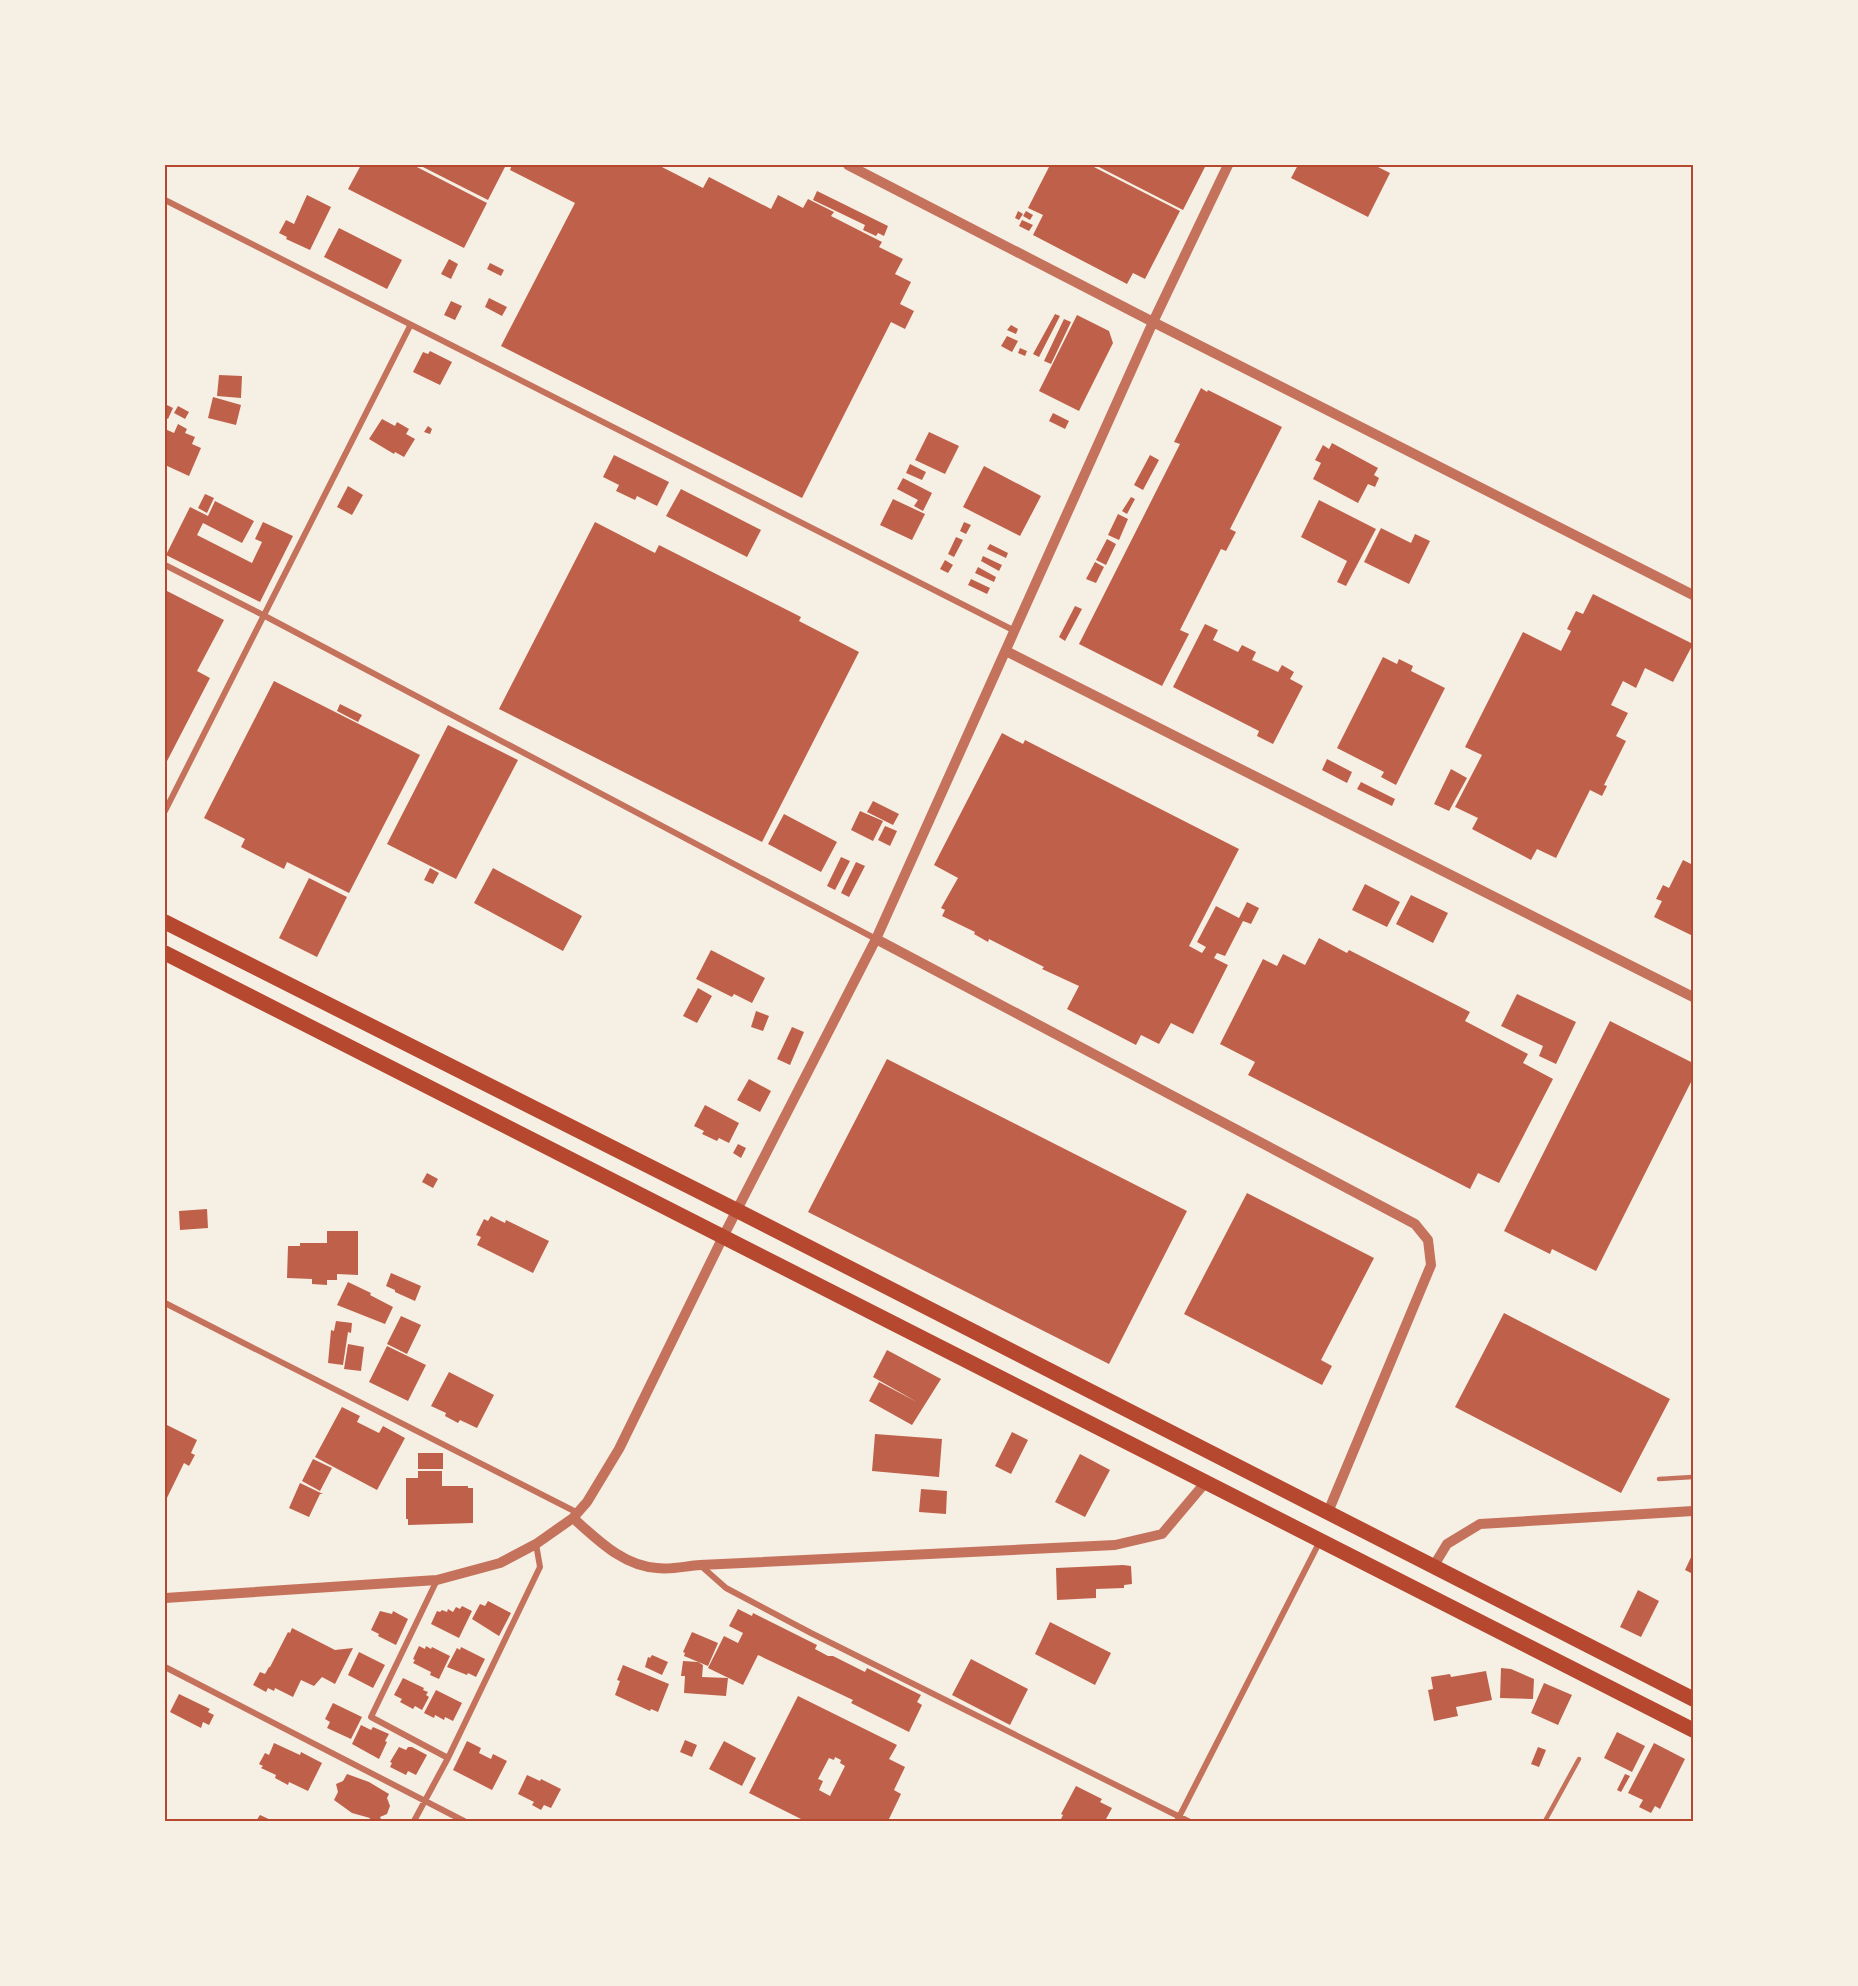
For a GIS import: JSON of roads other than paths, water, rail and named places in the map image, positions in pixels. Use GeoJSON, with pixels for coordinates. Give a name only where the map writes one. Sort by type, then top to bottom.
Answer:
{"type":"FeatureCollection","features":[{"type":"Feature","properties":{"kind":"highway"},"geometry":{"type":"LineString","coordinates":[[165,922],[738,1211],[1693,1699]]}},
{"type":"Feature","properties":{"kind":"highway"},"geometry":{"type":"LineString","coordinates":[[165,953],[1693,1730]]}},
{"type":"Feature","properties":{"kind":"street"},"geometry":{"type":"LineString","coordinates":[[165,1598],[437,1580],[500,1563],[536,1544],[576,1516],[587,1502],[619,1449],[723,1237],[876,939],[1153,322],[1228,165]]}},
{"type":"Feature","properties":{"kind":"street"},"geometry":{"type":"LineString","coordinates":[[853,166],[1153,322],[1693,595]]}},
{"type":"Feature","properties":{"kind":"street"},"geometry":{"type":"LineString","coordinates":[[165,200],[1015,632]]}},
{"type":"Feature","properties":{"kind":"street"},"geometry":{"type":"LineString","coordinates":[[165,811],[411,326]]}},
{"type":"Feature","properties":{"kind":"street"},"geometry":{"type":"LineString","coordinates":[[165,565],[264,615],[1415,1224],[1428,1240],[1431,1265],[1328,1512]]}},
{"type":"Feature","properties":{"kind":"street"},"geometry":{"type":"LineString","coordinates":[[1006,651],[1693,997]]}},
{"type":"Feature","properties":{"kind":"street"},"geometry":{"type":"LineString","coordinates":[[165,1303],[576,1516],[605,1546],[626,1560],[659,1569],[700,1565],[1115,1545],[1162,1534],[1205,1483]]}},
{"type":"Feature","properties":{"kind":"street"},"geometry":{"type":"LineString","coordinates":[[1433,1567],[1447,1544],[1480,1524],[1693,1511]]}},
{"type":"Feature","properties":{"kind":"street"},"geometry":{"type":"LineString","coordinates":[[1178,1819],[1321,1539]]}},
{"type":"Feature","properties":{"kind":"street"},"geometry":{"type":"LineString","coordinates":[[414,1821],[448,1758],[540,1567],[536,1544]]}},
{"type":"Feature","properties":{"kind":"street"},"geometry":{"type":"LineString","coordinates":[[700,1565],[726,1588],[792,1623],[1178,1819],[1188,1821]]}},
{"type":"Feature","properties":{"kind":"street"},"geometry":{"type":"LineString","coordinates":[[437,1580],[371,1718],[448,1758]]}},
{"type":"Feature","properties":{"kind":"street"},"geometry":{"type":"LineString","coordinates":[[165,1667],[464,1821]]}},
{"type":"Feature","properties":{"kind":"lane"},"geometry":{"type":"LineString","coordinates":[[1659,1479],[1693,1477]]}},
{"type":"Feature","properties":{"kind":"lane"},"geometry":{"type":"LineString","coordinates":[[1545,1821],[1579,1759]]}}]}
